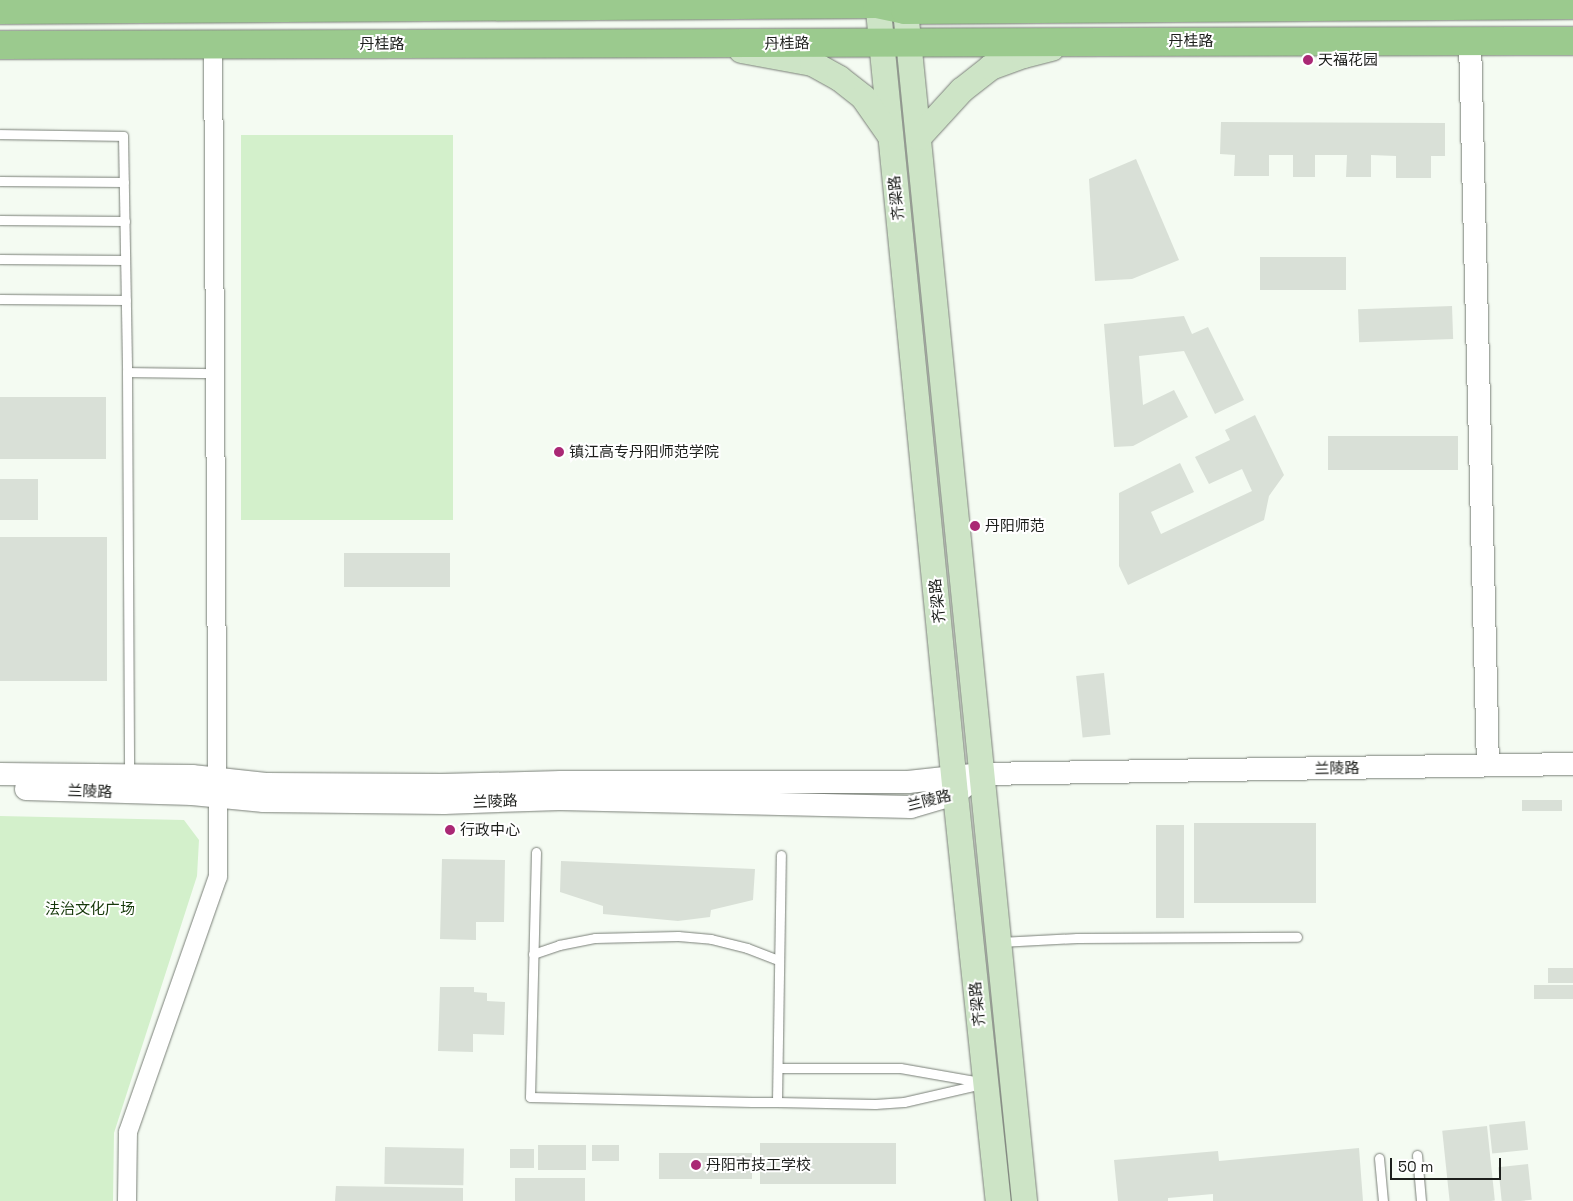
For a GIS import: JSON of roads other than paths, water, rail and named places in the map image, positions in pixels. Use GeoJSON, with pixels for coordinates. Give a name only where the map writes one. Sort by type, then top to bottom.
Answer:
{"type":"FeatureCollection","features":[{"type":"Feature","properties":{"kind":"main road"},"geometry":{"type":"LineString","coordinates":[[724,6],[762,0]]}},
{"type":"Feature","properties":{"kind":"main road"},"geometry":{"type":"LineString","coordinates":[[1008,0],[1081,8]]}},
{"type":"Feature","properties":{"kind":"main road"},"geometry":{"type":"LineString","coordinates":[[0,10],[724,6],[877,2],[905,5],[1081,8],[1573,5]]}},
{"type":"Feature","properties":{"kind":"main road","name":"齐梁路"},"geometry":{"type":"LineString","coordinates":[[877,2],[998,1201]]}},
{"type":"Feature","properties":{"kind":"main road","name":"齐梁路"},"geometry":{"type":"LineString","coordinates":[[905,5],[1024,1201]]}},
{"type":"Feature","properties":{"kind":"main road","name":"丹桂路"},"geometry":{"type":"LineString","coordinates":[[0,45],[908,41],[1573,41]]}},
{"type":"Feature","properties":{"kind":"main road"},"geometry":{"type":"LineString","coordinates":[[918,138],[961,90],[990,67],[1023,55],[1084,41]]}},
{"type":"Feature","properties":{"kind":"main road"},"geometry":{"type":"LineString","coordinates":[[712,43],[812,63],[840,78],[863,97],[890,136]]}},
{"type":"Feature","properties":{"kind":"street"},"geometry":{"type":"LineString","coordinates":[[1470,41],[1488,765]]}},
{"type":"Feature","properties":{"kind":"street"},"geometry":{"type":"LineString","coordinates":[[127,1201],[128,1132],[218,877],[213,44]]}},
{"type":"Feature","properties":{"kind":"street","name":"兰陵路"},"geometry":{"type":"LineString","coordinates":[[0,789],[217,788],[266,784],[442,785],[561,782],[908,782],[955,785],[982,774],[1573,764]]}},
{"type":"Feature","properties":{"kind":"street","name":"兰陵路"},"geometry":{"type":"LineString","coordinates":[[0,774],[192,776],[217,788]]}},
{"type":"Feature","properties":{"kind":"lane"},"geometry":{"type":"LineString","coordinates":[[0,134],[123,136],[127,372],[129,775]]}},
{"type":"Feature","properties":{"kind":"lane"},"geometry":{"type":"LineString","coordinates":[[0,181],[124,182]]}},
{"type":"Feature","properties":{"kind":"lane"},"geometry":{"type":"LineString","coordinates":[[0,220],[125,221]]}},
{"type":"Feature","properties":{"kind":"lane"},"geometry":{"type":"LineString","coordinates":[[0,260],[125,260]]}},
{"type":"Feature","properties":{"kind":"lane"},"geometry":{"type":"LineString","coordinates":[[0,299],[126,300]]}},
{"type":"Feature","properties":{"kind":"lane"},"geometry":{"type":"LineString","coordinates":[[127,372],[215,373]]}},
{"type":"Feature","properties":{"kind":"lane"},"geometry":{"type":"LineString","coordinates":[[536,852],[530,1096],[875,1104],[904,1102],[986,1083]]}},
{"type":"Feature","properties":{"kind":"lane"},"geometry":{"type":"LineString","coordinates":[[778,1102],[781,855]]}},
{"type":"Feature","properties":{"kind":"lane"},"geometry":{"type":"LineString","coordinates":[[533,954],[559,945],[596,938],[678,936],[711,939],[747,948],[779,960]]}},
{"type":"Feature","properties":{"kind":"lane"},"geometry":{"type":"LineString","coordinates":[[998,942],[1077,938],[1297,937]]}},
{"type":"Feature","properties":{"kind":"lane"},"geometry":{"type":"LineString","coordinates":[[778,1068],[900,1068],[986,1083]]}},
{"type":"Feature","properties":{"kind":"lane"},"geometry":{"type":"LineString","coordinates":[[1417,1155],[1421,1201]]}},
{"type":"Feature","properties":{"kind":"lane"},"geometry":{"type":"LineString","coordinates":[[1379,1158],[1384,1201]]}},
{"type":"Feature","properties":{"kind":"place","name":"天福花园"},"geometry":{"type":"Point","coordinates":[1308,60]}},
{"type":"Feature","properties":{"kind":"place","name":"镇江高专丹阳师范学院"},"geometry":{"type":"Point","coordinates":[559,452]}},
{"type":"Feature","properties":{"kind":"place","name":"丹阳师范"},"geometry":{"type":"Point","coordinates":[975,526]}},
{"type":"Feature","properties":{"kind":"place","name":"行政中心"},"geometry":{"type":"Point","coordinates":[450,830]}},
{"type":"Feature","properties":{"kind":"place","name":"丹阳市技工学校"},"geometry":{"type":"Point","coordinates":[696,1165]}},
{"type":"Feature","properties":{"kind":"park label","name":"法治文化广场"},"geometry":{"type":"Point","coordinates":[90,909]}}]}
